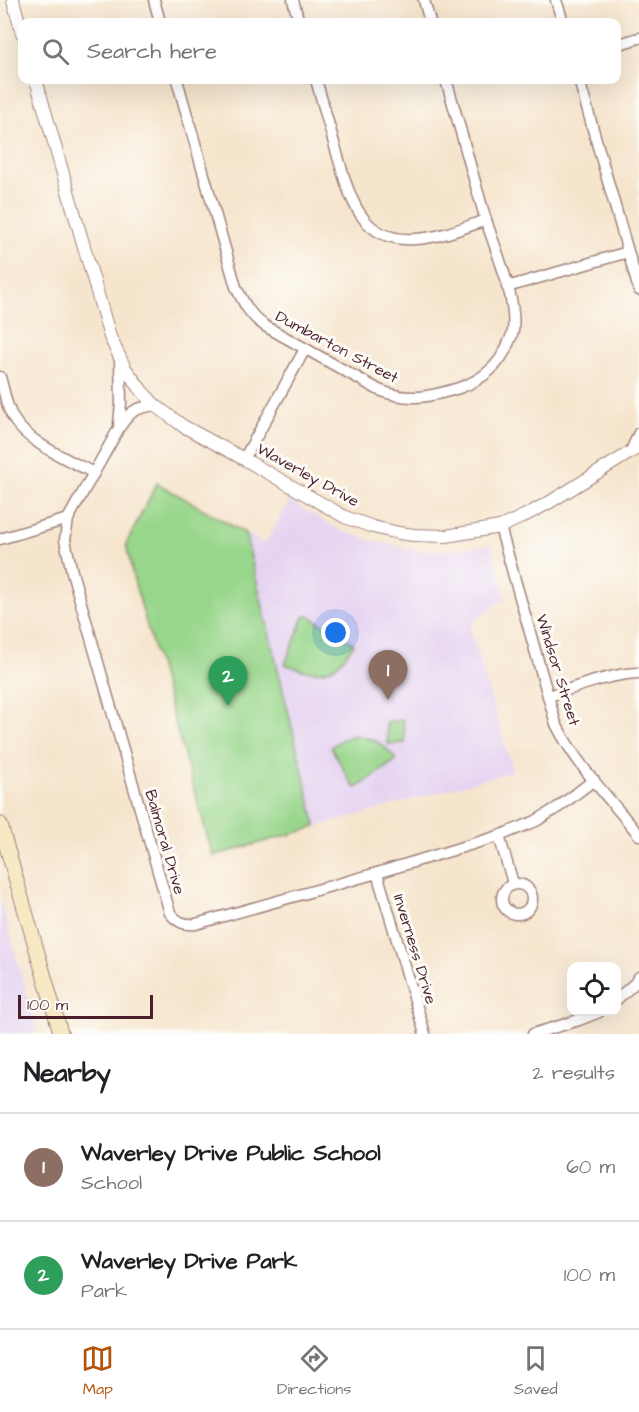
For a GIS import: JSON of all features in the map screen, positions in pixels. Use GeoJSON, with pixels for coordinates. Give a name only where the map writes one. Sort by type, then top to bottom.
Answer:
{"type":"FeatureCollection","features":[{"type":"Feature","properties":{"kind":"main road"},"geometry":{"type":"LineString","coordinates":[[0,824],[61,1034]]}},
{"type":"Feature","properties":{"kind":"street"},"geometry":{"type":"LineString","coordinates":[[13,0],[18,18]]}},
{"type":"Feature","properties":{"kind":"street"},"geometry":{"type":"LineString","coordinates":[[154,0],[159,18]]}},
{"type":"Feature","properties":{"kind":"street"},"geometry":{"type":"LineString","coordinates":[[293,0],[298,18]]}},
{"type":"Feature","properties":{"kind":"street"},"geometry":{"type":"LineString","coordinates":[[424,0],[429,18]]}},
{"type":"Feature","properties":{"kind":"street"},"geometry":{"type":"LineString","coordinates":[[556,0],[562,18]]}},
{"type":"Feature","properties":{"kind":"street"},"geometry":{"type":"LineString","coordinates":[[621,43],[639,38]]}},
{"type":"Feature","properties":{"kind":"street","name":"Waverley Drive"},"geometry":{"type":"LineString","coordinates":[[37,84],[106,324],[120,358],[136,383],[155,405],[183,426],[345,517],[399,533],[430,536],[500,527],[550,502],[635,449]]}},
{"type":"Feature","properties":{"kind":"street","name":"Dumbarton Street"},"geometry":{"type":"LineString","coordinates":[[178,84],[236,285],[249,311],[260,323],[379,390],[399,397],[422,398],[460,388],[486,375],[507,349],[513,332],[512,309],[507,287],[448,84]]}},
{"type":"Feature","properties":{"kind":"street"},"geometry":{"type":"LineString","coordinates":[[317,84],[348,190],[360,215],[372,227],[387,236],[415,239],[430,238],[486,220]]}},
{"type":"Feature","properties":{"kind":"street"},"geometry":{"type":"LineString","coordinates":[[580,84],[639,290]]}},
{"type":"Feature","properties":{"kind":"street"},"geometry":{"type":"LineString","coordinates":[[507,287],[628,252]]}},
{"type":"Feature","properties":{"kind":"street"},"geometry":{"type":"LineString","coordinates":[[244,459],[305,349]]}},
{"type":"Feature","properties":{"kind":"street","name":"Waverley Drive"},"geometry":{"type":"LineString","coordinates":[[119,428],[120,358]]}},
{"type":"Feature","properties":{"kind":"street"},"geometry":{"type":"LineString","coordinates":[[0,377],[11,415],[19,428],[31,438],[94,473]]}},
{"type":"Feature","properties":{"kind":"street","name":"Balmoral Drive"},"geometry":{"type":"LineString","coordinates":[[155,405],[127,416],[68,519],[65,540],[72,572],[167,903],[175,919],[187,925],[196,924],[499,836],[536,820],[560,806],[594,780]]}},
{"type":"Feature","properties":{"kind":"street"},"geometry":{"type":"LineString","coordinates":[[635,449],[639,433]]}},
{"type":"Feature","properties":{"kind":"street"},"geometry":{"type":"LineString","coordinates":[[0,539],[68,519]]}},
{"type":"Feature","properties":{"kind":"street","name":"Windsor Street"},"geometry":{"type":"LineString","coordinates":[[500,527],[556,724],[575,757],[639,835]]}},
{"type":"Feature","properties":{"kind":"street"},"geometry":{"type":"LineString","coordinates":[[549,696],[609,678],[639,673]]}},
{"type":"Feature","properties":{"kind":"street"},"geometry":{"type":"LineString","coordinates":[[499,836],[513,884]]}},
{"type":"Feature","properties":{"kind":"street","name":"Inverness Drive"},"geometry":{"type":"LineString","coordinates":[[376,873],[425,1034]]}},
{"type":"Feature","properties":{"kind":"street"},"geometry":{"type":"LineString","coordinates":[[621,996],[639,977]]}},
{"type":"Feature","properties":{"kind":"street"},"geometry":{"type":"LineString","coordinates":[[533,1034],[588,1016]]}},
{"type":"Feature","properties":{"kind":"shaded area"},"geometry":{"type":"Polygon","coordinates":[[[290,501],[341,531],[408,549],[438,551],[491,545],[506,598],[475,620],[470,629],[513,771],[316,827],[245,533],[265,544],[290,501]]]}},
{"type":"Feature","properties":{"kind":"shaded area"},"geometry":{"type":"Polygon","coordinates":[[[0,899],[37,1030],[24,1034],[0,1034],[0,899]]]}},
{"type":"Feature","properties":{"kind":"green space"},"geometry":{"type":"Polygon","coordinates":[[[157,483],[245,533],[316,827],[213,856],[135,584],[126,544],[157,483]]]}},
{"type":"Feature","properties":{"kind":"green space"},"geometry":{"type":"Polygon","coordinates":[[[309,616],[354,644],[340,662],[328,670],[310,671],[285,664],[304,617],[309,616]]]}},
{"type":"Feature","properties":{"kind":"green space"},"geometry":{"type":"Polygon","coordinates":[[[403,720],[405,743],[388,744],[386,722],[403,720]]]}},
{"type":"Feature","properties":{"kind":"green space"},"geometry":{"type":"Polygon","coordinates":[[[355,735],[378,743],[387,749],[396,760],[357,788],[353,786],[331,747],[355,735]]]}},
{"type":"Feature","properties":{"kind":"place","name":"Waverley Drive Public School"},"geometry":{"type":"Point","coordinates":[388,700]}},
{"type":"Feature","properties":{"kind":"place","name":"Waverley Drive Park"},"geometry":{"type":"Point","coordinates":[228,706]}}]}
